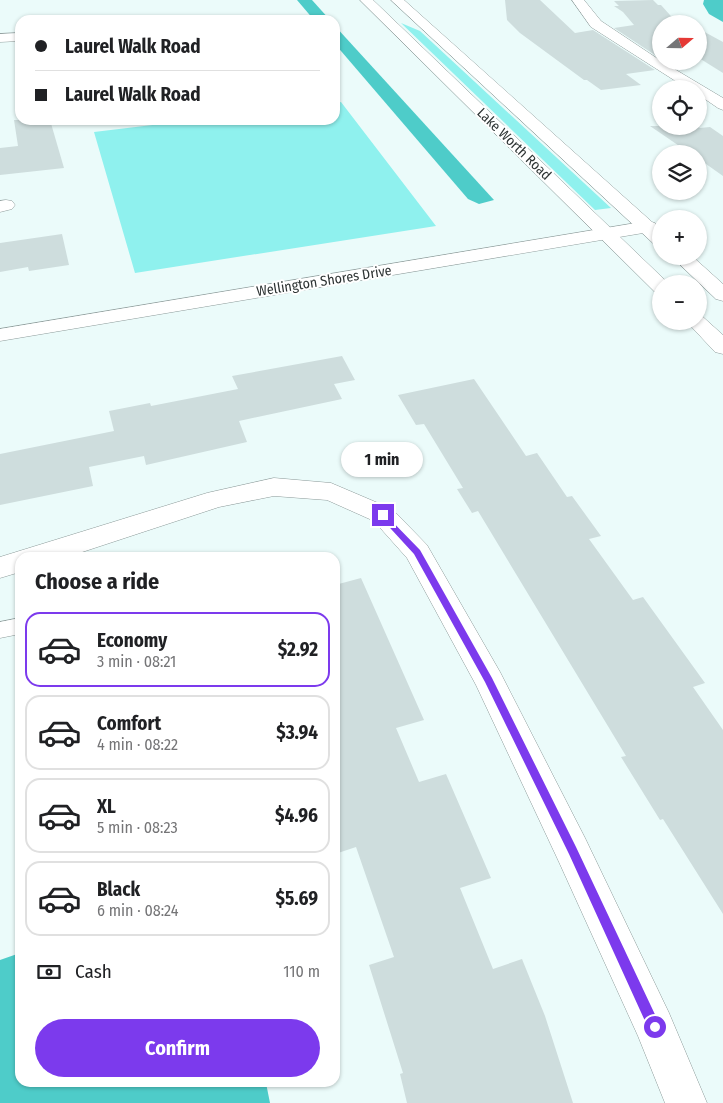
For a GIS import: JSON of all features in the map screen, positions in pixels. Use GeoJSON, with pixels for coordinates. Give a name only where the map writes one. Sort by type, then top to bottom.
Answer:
{"type":"FeatureCollection","features":[{"type":"Feature","properties":{"kind":"street","name":"Lake Worth Road"},"geometry":{"type":"LineString","coordinates":[[366,0],[652,278]]}},
{"type":"Feature","properties":{"kind":"street","name":"Lake Worth Road"},"geometry":{"type":"LineString","coordinates":[[397,0],[652,231]]}},
{"type":"Feature","properties":{"kind":"street"},"geometry":{"type":"LineString","coordinates":[[578,0],[596,24],[684,80]]}},
{"type":"Feature","properties":{"kind":"street"},"geometry":{"type":"LineString","coordinates":[[0,38],[15,37]]}},
{"type":"Feature","properties":{"kind":"street"},"geometry":{"type":"LineString","coordinates":[[707,90],[723,90]]}},
{"type":"Feature","properties":{"kind":"street"},"geometry":{"type":"LineString","coordinates":[[707,95],[723,105]]}},
{"type":"Feature","properties":{"kind":"street","name":"Wellington Shores Drive"},"geometry":{"type":"LineString","coordinates":[[0,335],[607,234],[652,233]]}},
{"type":"Feature","properties":{"kind":"street"},"geometry":{"type":"LineString","coordinates":[[690,265],[723,296]]}},
{"type":"Feature","properties":{"kind":"street"},"geometry":{"type":"LineString","coordinates":[[705,330],[723,348]]}},
{"type":"Feature","properties":{"kind":"street"},"geometry":{"type":"LineString","coordinates":[[50,552],[216,498],[274,486],[331,492],[383,515],[417,552],[489,680],[572,850],[655,1027],[686,1103]]}},
{"type":"Feature","properties":{"kind":"street"},"geometry":{"type":"LineString","coordinates":[[0,568],[15,563]]}},
{"type":"Feature","properties":{"kind":"lane"},"geometry":{"type":"LineString","coordinates":[[0,630],[15,627]]}},
{"type":"Feature","properties":{"kind":"shaded area"},"geometry":{"type":"Polygon","coordinates":[[[297,0],[312,0],[326,15],[310,15],[297,0]]]}},
{"type":"Feature","properties":{"kind":"shaded area"},"geometry":{"type":"Polygon","coordinates":[[[704,0],[723,0],[723,22],[709,14],[703,4],[704,0]]]}},
{"type":"Feature","properties":{"kind":"shaded area"},"geometry":{"type":"Polygon","coordinates":[[[401,23],[420,31],[611,208],[595,210],[401,23]]]}},
{"type":"Feature","properties":{"kind":"shaded area"},"geometry":{"type":"Polygon","coordinates":[[[340,31],[494,200],[479,204],[468,199],[340,50],[340,31]]]}},
{"type":"Feature","properties":{"kind":"shaded area"},"geometry":{"type":"Polygon","coordinates":[[[340,102],[436,226],[135,273],[94,132],[152,125],[340,125],[340,102]]]}},
{"type":"Feature","properties":{"kind":"shaded area"},"geometry":{"type":"Polygon","coordinates":[[[15,955],[15,1087],[267,1087],[270,1103],[0,1103],[0,960],[15,955]]]}},
{"type":"Feature","properties":{"kind":"building"},"geometry":{"type":"Polygon","coordinates":[[[505,0],[540,0],[575,33],[593,30],[652,68],[652,70],[655,70],[626,74],[641,85],[601,90],[587,80],[584,80],[520,33],[507,20],[505,0]]]}},
{"type":"Feature","properties":{"kind":"building"},"geometry":{"type":"Polygon","coordinates":[[[653,0],[658,5],[661,5],[670,15],[652,15],[652,53],[614,28],[634,25],[623,12],[614,6],[619,6],[614,1],[653,0]]]}},
{"type":"Feature","properties":{"kind":"building"},"geometry":{"type":"Polygon","coordinates":[[[708,34],[723,42],[723,73],[708,64],[708,34]]]}},
{"type":"Feature","properties":{"kind":"building"},"geometry":{"type":"Polygon","coordinates":[[[14,120],[15,125],[51,125],[64,168],[0,175],[0,148],[18,146],[14,120]]]}},
{"type":"Feature","properties":{"kind":"building"},"geometry":{"type":"Polygon","coordinates":[[[707,127],[710,127],[723,136],[723,176],[707,165],[707,145],[678,145],[663,135],[707,135],[707,127]]]}},
{"type":"Feature","properties":{"kind":"building"},"geometry":{"type":"Polygon","coordinates":[[[62,234],[69,265],[29,271],[28,267],[0,272],[0,243],[62,234]]]}},
{"type":"Feature","properties":{"kind":"building"},"geometry":{"type":"Polygon","coordinates":[[[342,356],[355,380],[334,384],[342,399],[239,421],[247,442],[146,465],[144,456],[89,467],[93,486],[0,505],[0,454],[114,431],[109,411],[150,403],[151,406],[238,389],[232,376],[342,356]]]}},
{"type":"Feature","properties":{"kind":"building"},"geometry":{"type":"Polygon","coordinates":[[[474,379],[526,456],[537,453],[567,497],[572,496],[601,536],[589,539],[633,600],[643,597],[705,683],[693,687],[723,730],[723,914],[663,819],[660,820],[621,757],[626,756],[478,511],[472,513],[457,489],[463,488],[424,424],[416,425],[398,395],[474,379]]]}},
{"type":"Feature","properties":{"kind":"building"},"geometry":{"type":"Polygon","coordinates":[[[361,578],[424,720],[396,728],[419,782],[446,774],[491,878],[460,888],[493,969],[522,959],[545,1016],[573,1103],[407,1103],[400,1074],[403,1073],[369,965],[394,957],[356,847],[340,852],[340,584],[361,578]]]}},
{"type":"Feature","properties":{"kind":"route"},"geometry":{"type":"LineString","coordinates":[[383,515],[417,552],[489,680],[572,850],[655,1027]]}}]}
